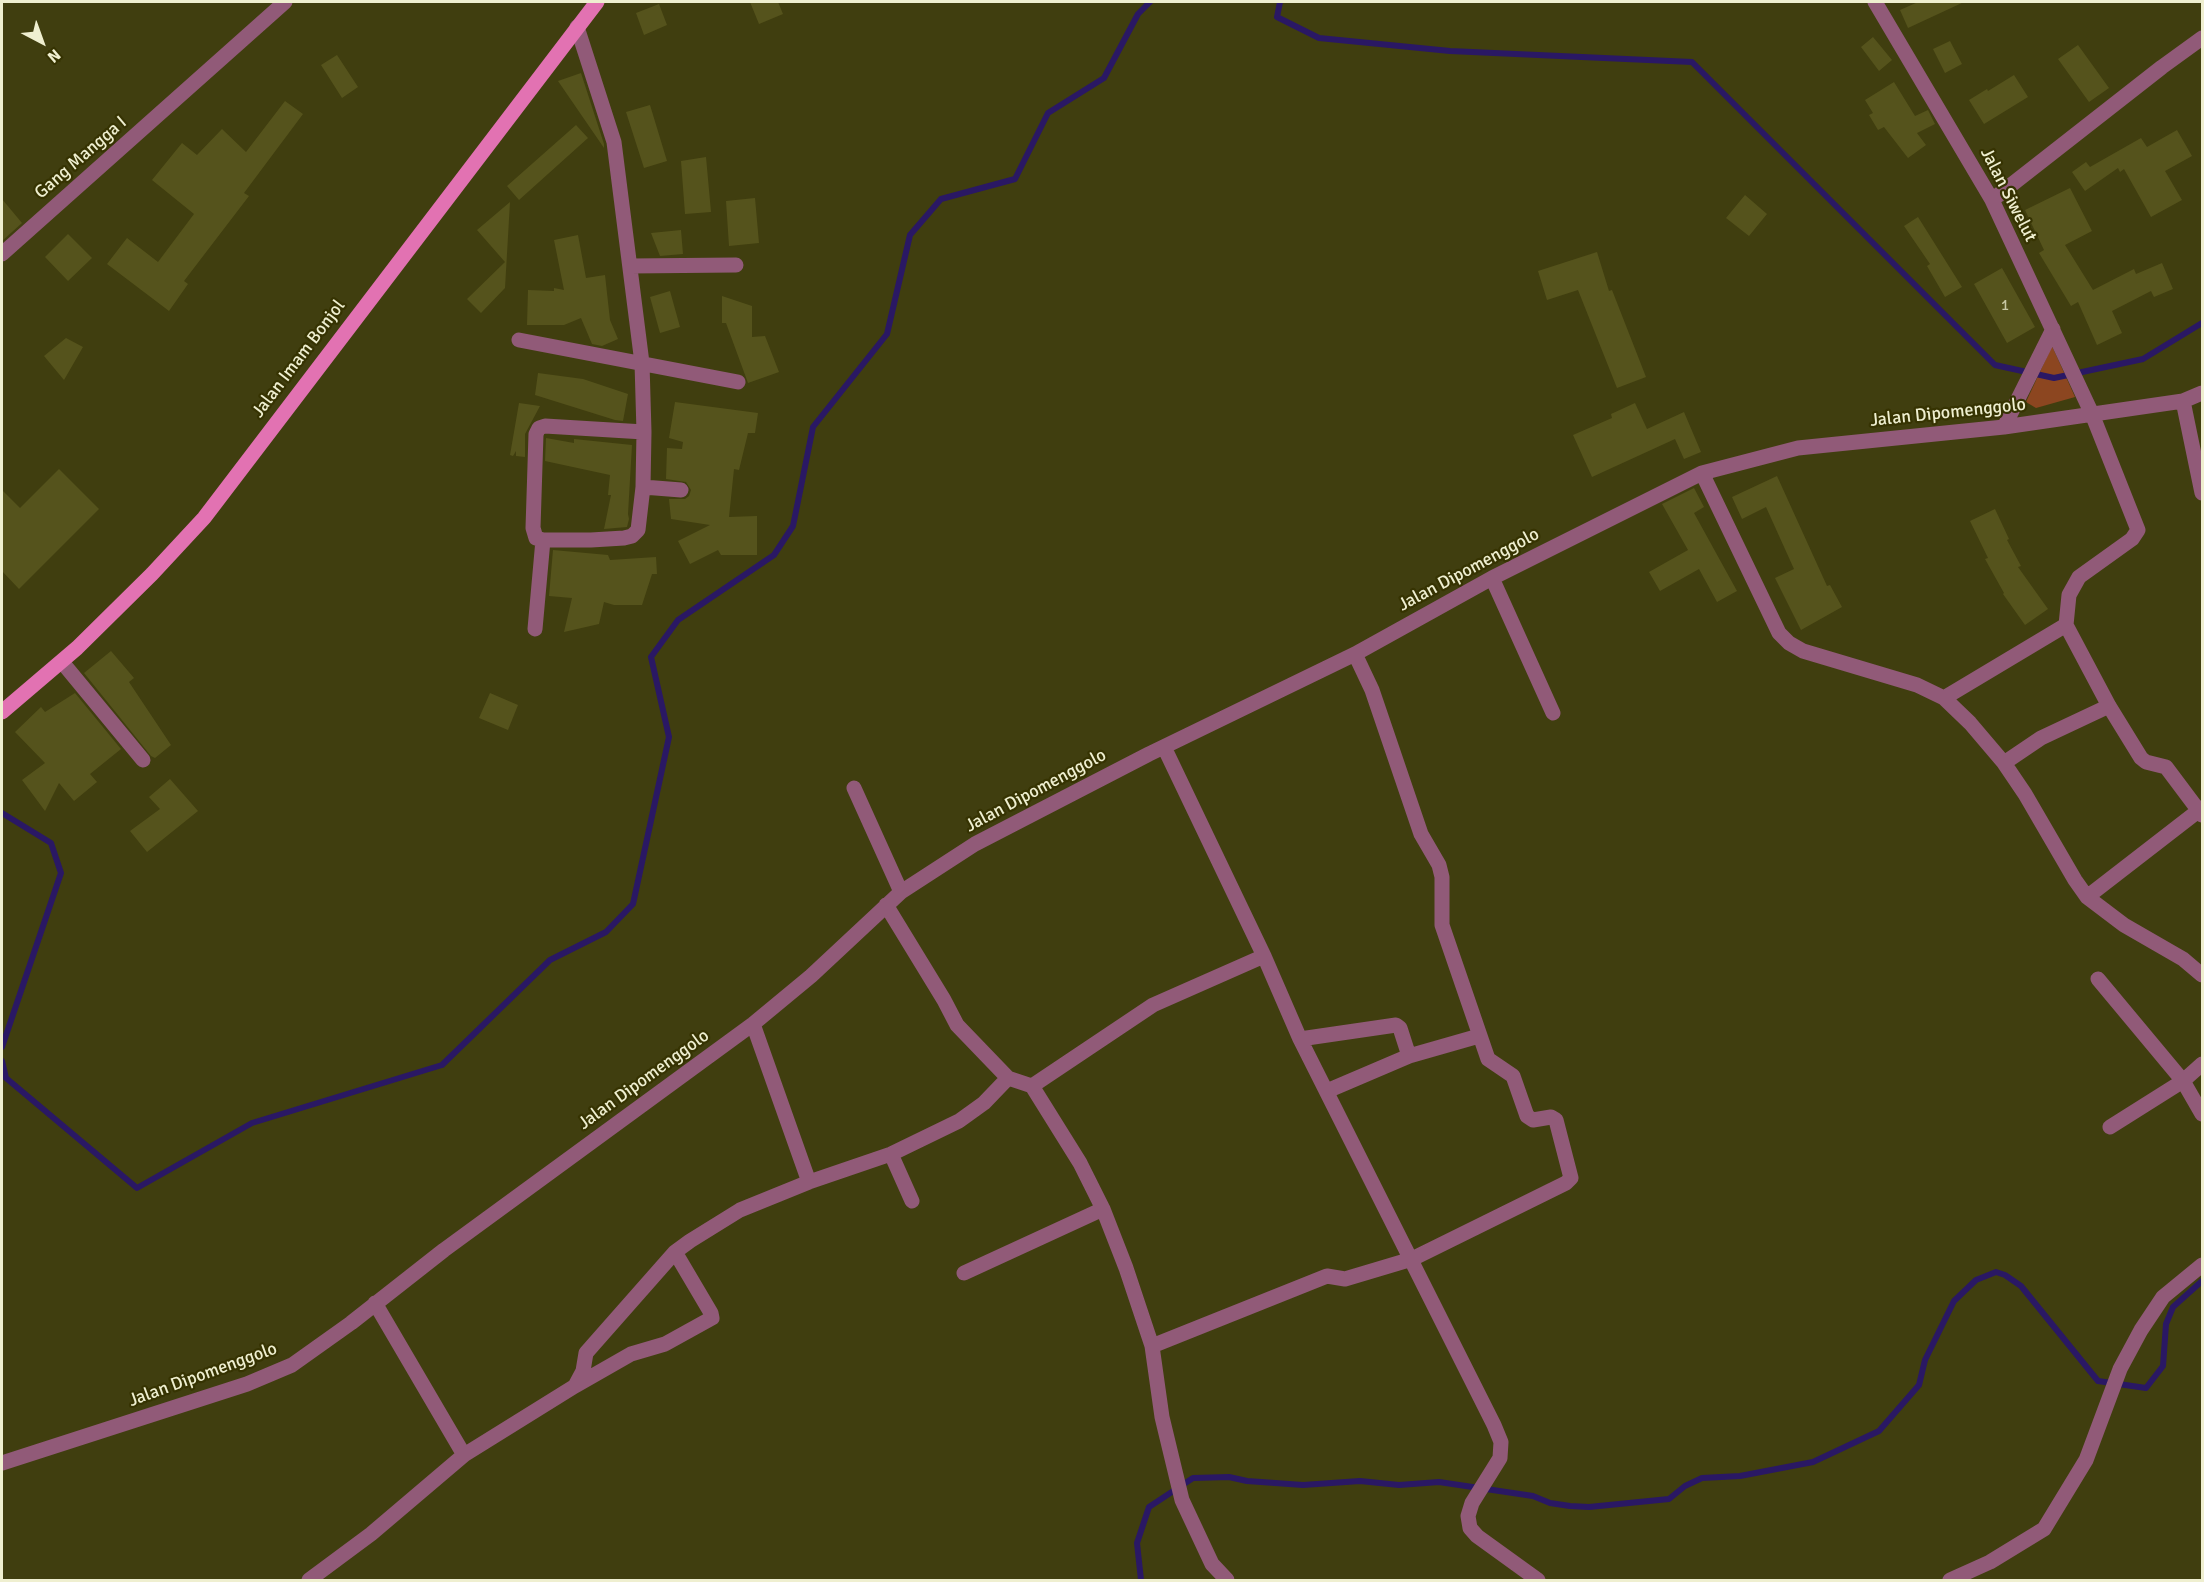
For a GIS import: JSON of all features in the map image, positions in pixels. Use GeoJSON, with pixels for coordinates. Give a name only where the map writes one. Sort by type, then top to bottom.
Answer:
{"type":"FeatureCollection","features":[{"type":"Feature","properties":{"kind":"main road","name":"Jalan Imam Bonjol"},"geometry":{"type":"LineString","coordinates":[[2,712],[62,662],[152,574],[204,518],[597,2]]}},
{"type":"Feature","properties":{"kind":"street","name":"Gang Mangga I"},"geometry":{"type":"LineString","coordinates":[[2,254],[285,2]]}},
{"type":"Feature","properties":{"kind":"street","name":"Jalan Siwelut"},"geometry":{"type":"LineString","coordinates":[[1875,2],[1992,200],[2092,414],[2138,530],[2132,539],[2079,577],[2069,595],[2066,625]]}},
{"type":"Feature","properties":{"kind":"street"},"geometry":{"type":"LineString","coordinates":[[578,27],[614,142],[642,363],[644,432],[643,487],[638,530],[632,536],[543,540],[536,538],[533,528],[536,434],[539,428],[545,426],[644,432]]}},
{"type":"Feature","properties":{"kind":"street"},"geometry":{"type":"LineString","coordinates":[[1992,200],[2202,38]]}},
{"type":"Feature","properties":{"kind":"street"},"geometry":{"type":"LineString","coordinates":[[630,267],[736,265]]}},
{"type":"Feature","properties":{"kind":"street"},"geometry":{"type":"LineString","coordinates":[[2004,428],[2053,329]]}},
{"type":"Feature","properties":{"kind":"street"},"geometry":{"type":"LineString","coordinates":[[519,340],[738,382]]}},
{"type":"Feature","properties":{"kind":"street","name":"Jalan Dipomenggolo"},"geometry":{"type":"LineString","coordinates":[[2,1463],[248,1384],[292,1365],[753,1024],[811,976],[901,891],[975,844],[1164,747],[1355,654],[1492,578],[1702,473],[1798,448],[2004,428],[2183,401],[2202,393]]}},
{"type":"Feature","properties":{"kind":"street"},"geometry":{"type":"LineString","coordinates":[[2183,401],[2202,493]]}},
{"type":"Feature","properties":{"kind":"street"},"geometry":{"type":"LineString","coordinates":[[1702,473],[1779,633],[1789,643],[1803,651],[1917,685],[1944,698],[1970,723],[2004,763],[2087,897],[2124,925],[2182,959],[2202,975]]}},
{"type":"Feature","properties":{"kind":"street"},"geometry":{"type":"LineString","coordinates":[[643,487],[681,490]]}},
{"type":"Feature","properties":{"kind":"street"},"geometry":{"type":"LineString","coordinates":[[536,628],[543,540]]}},
{"type":"Feature","properties":{"kind":"street"},"geometry":{"type":"LineString","coordinates":[[1492,578],[1553,713]]}},
{"type":"Feature","properties":{"kind":"street"},"geometry":{"type":"LineString","coordinates":[[1944,698],[2066,625],[2109,706],[2140,758],[2146,762],[2166,767],[2201,812],[2087,897]]}},
{"type":"Feature","properties":{"kind":"street"},"geometry":{"type":"LineString","coordinates":[[1152,1347],[1327,1276],[1345,1279],[1412,1259],[1566,1184],[1571,1178],[1556,1120],[1551,1117],[1533,1120],[1527,1116],[1513,1076],[1488,1059],[1442,925],[1442,877],[1439,865],[1421,834],[1372,690],[1355,654]]}},
{"type":"Feature","properties":{"kind":"street"},"geometry":{"type":"LineString","coordinates":[[62,662],[143,760]]}},
{"type":"Feature","properties":{"kind":"street"},"geometry":{"type":"LineString","coordinates":[[2004,763],[2041,738],[2109,706]]}},
{"type":"Feature","properties":{"kind":"street"},"geometry":{"type":"LineString","coordinates":[[1164,747],[1264,956],[1300,1039],[1494,1425],[1501,1443],[1500,1458],[1472,1503],[1468,1516],[1470,1528],[1477,1536],[1538,1581]]}},
{"type":"Feature","properties":{"kind":"street"},"geometry":{"type":"LineString","coordinates":[[854,788],[901,891]]}},
{"type":"Feature","properties":{"kind":"street"},"geometry":{"type":"LineString","coordinates":[[886,905],[957,1025],[1008,1078],[1032,1086],[1080,1163],[1103,1209],[1126,1268],[1152,1347],[1162,1417],[1182,1500],[1212,1563],[1227,1581]]}},
{"type":"Feature","properties":{"kind":"street"},"geometry":{"type":"LineString","coordinates":[[1032,1086],[1154,1005],[1264,956]]}},
{"type":"Feature","properties":{"kind":"street"},"geometry":{"type":"LineString","coordinates":[[2098,979],[2183,1081],[2202,1114]]}},
{"type":"Feature","properties":{"kind":"street"},"geometry":{"type":"LineString","coordinates":[[753,1024],[809,1182]]}},
{"type":"Feature","properties":{"kind":"street"},"geometry":{"type":"LineString","coordinates":[[1300,1039],[1396,1025],[1400,1028],[1409,1056]]}},
{"type":"Feature","properties":{"kind":"street"},"geometry":{"type":"LineString","coordinates":[[1327,1092],[1409,1056],[1479,1036]]}},
{"type":"Feature","properties":{"kind":"street"},"geometry":{"type":"LineString","coordinates":[[2110,1127],[2183,1081],[2202,1064]]}},
{"type":"Feature","properties":{"kind":"street"},"geometry":{"type":"LineString","coordinates":[[576,1386],[583,1371],[586,1353],[675,1252],[740,1210],[809,1182],[891,1154],[972,1112],[1008,1078]]}},
{"type":"Feature","properties":{"kind":"street"},"geometry":{"type":"LineString","coordinates":[[891,1154],[912,1201]]}},
{"type":"Feature","properties":{"kind":"street"},"geometry":{"type":"LineString","coordinates":[[963,1273],[1103,1209]]}},
{"type":"Feature","properties":{"kind":"street"},"geometry":{"type":"LineString","coordinates":[[309,1581],[371,1534],[464,1455],[631,1353],[665,1344],[712,1318],[675,1252]]}},
{"type":"Feature","properties":{"kind":"street"},"geometry":{"type":"LineString","coordinates":[[1950,1581],[1990,1563],[2044,1528],[2086,1460],[2120,1368],[2141,1330],[2163,1297],[2202,1265]]}},
{"type":"Feature","properties":{"kind":"street"},"geometry":{"type":"LineString","coordinates":[[375,1303],[464,1455]]}},
{"type":"Feature","properties":{"kind":"shaded area"},"geometry":{"type":"Polygon","coordinates":[[[2052,346],[2075,397],[2036,408],[2026,402],[2052,346]]]}},
{"type":"Feature","properties":{"kind":"building"},"geometry":{"type":"Polygon","coordinates":[[[750,2],[778,2],[783,14],[759,24],[750,2]]]}},
{"type":"Feature","properties":{"kind":"building"},"geometry":{"type":"Polygon","coordinates":[[[1918,2],[1964,2],[1908,28],[1900,10],[1918,2]]]}},
{"type":"Feature","properties":{"kind":"building"},"geometry":{"type":"Polygon","coordinates":[[[659,4],[667,25],[644,35],[636,13],[659,4]]]}},
{"type":"Feature","properties":{"kind":"building"},"geometry":{"type":"Polygon","coordinates":[[[1873,37],[1892,60],[1879,71],[1861,47],[1873,37]]]}},
{"type":"Feature","properties":{"kind":"building"},"geometry":{"type":"Polygon","coordinates":[[[1950,41],[1962,64],[1945,73],[1933,49],[1950,41]]]}},
{"type":"Feature","properties":{"kind":"building"},"geometry":{"type":"Polygon","coordinates":[[[2078,45],[2109,88],[2089,102],[2058,59],[2078,45]]]}},
{"type":"Feature","properties":{"kind":"building"},"geometry":{"type":"Polygon","coordinates":[[[337,55],[358,87],[342,98],[321,65],[337,55]]]}},
{"type":"Feature","properties":{"kind":"building"},"geometry":{"type":"Polygon","coordinates":[[[581,73],[604,144],[604,148],[558,81],[581,73]]]}},
{"type":"Feature","properties":{"kind":"building"},"geometry":{"type":"Polygon","coordinates":[[[2014,75],[2028,97],[1984,124],[1969,100],[2014,75]]]}},
{"type":"Feature","properties":{"kind":"building"},"geometry":{"type":"Polygon","coordinates":[[[1894,82],[1915,116],[1928,110],[1935,124],[1917,133],[1926,145],[1908,158],[1884,127],[1878,130],[1869,115],[1873,113],[1865,100],[1894,82]]]}},
{"type":"Feature","properties":{"kind":"building"},"geometry":{"type":"Polygon","coordinates":[[[285,101],[303,114],[244,193],[249,196],[184,281],[188,284],[169,311],[107,264],[127,238],[158,262],[194,214],[152,180],[182,143],[197,155],[222,129],[246,152],[285,101]]]}},
{"type":"Feature","properties":{"kind":"building"},"geometry":{"type":"Polygon","coordinates":[[[650,105],[667,161],[644,168],[626,112],[650,105]]]}},
{"type":"Feature","properties":{"kind":"building"},"geometry":{"type":"Polygon","coordinates":[[[576,125],[588,138],[519,200],[507,186],[576,125]]]}},
{"type":"Feature","properties":{"kind":"building"},"geometry":{"type":"Polygon","coordinates":[[[2177,130],[2192,156],[2165,171],[2182,200],[2151,217],[2124,169],[2120,172],[2118,168],[2085,191],[2072,172],[2086,162],[2090,167],[2141,138],[2147,147],[2177,130]]]}},
{"type":"Feature","properties":{"kind":"building"},"geometry":{"type":"Polygon","coordinates":[[[706,157],[711,212],[685,214],[681,161],[706,157]]]}},
{"type":"Feature","properties":{"kind":"building"},"geometry":{"type":"Polygon","coordinates":[[[2070,188],[2092,231],[2065,245],[2093,290],[2134,269],[2136,274],[2162,263],[2173,289],[2154,297],[2151,291],[2112,311],[2122,333],[2097,345],[2078,302],[2071,306],[2039,253],[2044,250],[2025,210],[2070,188]]]}},
{"type":"Feature","properties":{"kind":"building"},"geometry":{"type":"Polygon","coordinates":[[[1745,195],[1767,214],[1749,236],[1726,218],[1745,195]]]}},
{"type":"Feature","properties":{"kind":"building"},"geometry":{"type":"Polygon","coordinates":[[[755,198],[759,243],[729,246],[726,201],[755,198]]]}},
{"type":"Feature","properties":{"kind":"building"},"geometry":{"type":"Polygon","coordinates":[[[2,199],[22,223],[2,241],[2,199]]]}},
{"type":"Feature","properties":{"kind":"building"},"geometry":{"type":"Polygon","coordinates":[[[510,202],[505,288],[481,313],[467,299],[505,262],[477,230],[510,202]]]}},
{"type":"Feature","properties":{"kind":"building"},"geometry":{"type":"Polygon","coordinates":[[[1918,217],[1962,287],[1945,297],[1927,266],[1930,264],[1904,226],[1918,217]]]}},
{"type":"Feature","properties":{"kind":"building"},"geometry":{"type":"Polygon","coordinates":[[[681,230],[683,254],[660,256],[651,233],[681,230]]]}},
{"type":"Feature","properties":{"kind":"building"},"geometry":{"type":"Polygon","coordinates":[[[68,234],[92,258],[68,281],[45,257],[68,234]]]}},
{"type":"Feature","properties":{"kind":"building"},"geometry":{"type":"Polygon","coordinates":[[[578,235],[586,278],[605,275],[610,320],[618,339],[602,346],[592,344],[581,318],[564,325],[527,325],[528,290],[554,291],[554,288],[564,290],[554,240],[578,235]]]}},
{"type":"Feature","properties":{"kind":"building"},"geometry":{"type":"Polygon","coordinates":[[[1597,252],[1609,291],[1612,290],[1646,377],[1617,388],[1578,290],[1547,300],[1538,271],[1597,252]]]}},
{"type":"Feature","properties":{"kind":"building"},"geometry":{"type":"Polygon","coordinates":[[[2002,268],[2035,327],[2007,343],[1974,284],[2002,268]]]}},
{"type":"Feature","properties":{"kind":"building"},"geometry":{"type":"Polygon","coordinates":[[[670,291],[680,327],[660,333],[650,297],[670,291]]]}},
{"type":"Feature","properties":{"kind":"building"},"geometry":{"type":"Polygon","coordinates":[[[722,296],[752,306],[752,337],[765,336],[779,372],[748,383],[726,323],[722,323],[722,296]]]}},
{"type":"Feature","properties":{"kind":"building"},"geometry":{"type":"Polygon","coordinates":[[[66,338],[83,347],[64,380],[44,356],[66,338]]]}},
{"type":"Feature","properties":{"kind":"building"},"geometry":{"type":"Polygon","coordinates":[[[538,373],[583,379],[628,394],[623,421],[535,395],[538,373]]]}},
{"type":"Feature","properties":{"kind":"building"},"geometry":{"type":"Polygon","coordinates":[[[675,402],[758,413],[755,433],[748,433],[739,470],[734,469],[729,517],[757,516],[757,555],[721,555],[718,550],[690,564],[678,541],[710,525],[671,519],[669,499],[685,499],[691,490],[686,482],[666,479],[667,448],[682,449],[683,442],[669,438],[675,402]]]}},
{"type":"Feature","properties":{"kind":"building"},"geometry":{"type":"Polygon","coordinates":[[[519,403],[540,406],[525,434],[525,457],[516,456],[516,451],[513,456],[510,455],[519,403]]]}},
{"type":"Feature","properties":{"kind":"building"},"geometry":{"type":"Polygon","coordinates":[[[1635,403],[1647,429],[1684,412],[1701,452],[1684,459],[1675,439],[1592,477],[1573,435],[1612,418],[1611,414],[1635,403]]]}},
{"type":"Feature","properties":{"kind":"building"},"geometry":{"type":"Polygon","coordinates":[[[546,438],[574,443],[574,439],[632,445],[627,527],[604,529],[611,495],[608,495],[610,475],[545,461],[546,438]]]}},
{"type":"Feature","properties":{"kind":"building"},"geometry":{"type":"Polygon","coordinates":[[[59,469],[99,509],[19,589],[2,571],[2,490],[20,508],[59,469]]]}},
{"type":"Feature","properties":{"kind":"building"},"geometry":{"type":"Polygon","coordinates":[[[1777,476],[1827,586],[1830,585],[1842,607],[1801,630],[1775,578],[1794,569],[1766,507],[1742,519],[1732,497],[1777,476]]]}},
{"type":"Feature","properties":{"kind":"building"},"geometry":{"type":"Polygon","coordinates":[[[1694,488],[1704,507],[1694,513],[1737,591],[1717,602],[1699,569],[1660,591],[1649,572],[1688,550],[1662,504],[1694,488]]]}},
{"type":"Feature","properties":{"kind":"building"},"geometry":{"type":"Polygon","coordinates":[[[1995,509],[2009,539],[2007,540],[2021,566],[2018,567],[2048,609],[2025,625],[2003,594],[1985,559],[1988,558],[1970,521],[1995,509]]]}},
{"type":"Feature","properties":{"kind":"building"},"geometry":{"type":"Polygon","coordinates":[[[553,550],[608,555],[610,560],[656,557],[657,574],[652,574],[642,605],[614,605],[604,602],[599,624],[564,632],[572,598],[549,596],[553,550]]]}},
{"type":"Feature","properties":{"kind":"building"},"geometry":{"type":"Polygon","coordinates":[[[111,651],[134,678],[129,682],[171,745],[155,758],[84,673],[111,651]]]}},
{"type":"Feature","properties":{"kind":"building"},"geometry":{"type":"Polygon","coordinates":[[[75,693],[121,749],[90,774],[97,782],[74,801],[59,783],[45,811],[22,780],[45,763],[15,732],[41,707],[45,712],[75,693]]]}},
{"type":"Feature","properties":{"kind":"building"},"geometry":{"type":"Polygon","coordinates":[[[490,693],[518,705],[508,730],[479,718],[490,693]]]}},
{"type":"Feature","properties":{"kind":"building"},"geometry":{"type":"Polygon","coordinates":[[[170,779],[198,811],[147,852],[130,831],[160,809],[149,797],[170,779]]]}},
{"type":"Feature","properties":{"kind":"waterway"},"geometry":{"type":"LineString","coordinates":[[2,1061],[6,1078],[137,1188],[252,1123],[442,1065],[550,960],[606,932],[633,904],[669,737],[651,657],[678,620],[774,555],[793,526],[813,427],[887,334],[910,235],[941,199],[1015,179],[1048,113],[1104,78],[1138,14],[1150,2]]}},
{"type":"Feature","properties":{"kind":"waterway"},"geometry":{"type":"LineString","coordinates":[[1280,2],[1277,17],[1319,38],[1450,51],[1692,62],[1995,365],[2054,378],[2143,359],[2202,323]]}},
{"type":"Feature","properties":{"kind":"waterway"},"geometry":{"type":"LineString","coordinates":[[2,813],[51,843],[61,873],[2,1047]]}},
{"type":"Feature","properties":{"kind":"waterway"},"geometry":{"type":"LineString","coordinates":[[1141,1580],[1137,1543],[1149,1507],[1193,1478],[1229,1477],[1247,1481],[1303,1485],[1360,1481],[1399,1485],[1439,1482],[1533,1496],[1550,1503],[1589,1507],[1669,1499],[1685,1486],[1702,1478],[1740,1476],[1813,1462],[1879,1431],[1919,1385],[1925,1360],[1954,1301],[1976,1280],[1996,1272],[2021,1286],[2098,1381],[2146,1388],[2163,1366],[2166,1324],[2173,1307],[2202,1281]]}}]}
